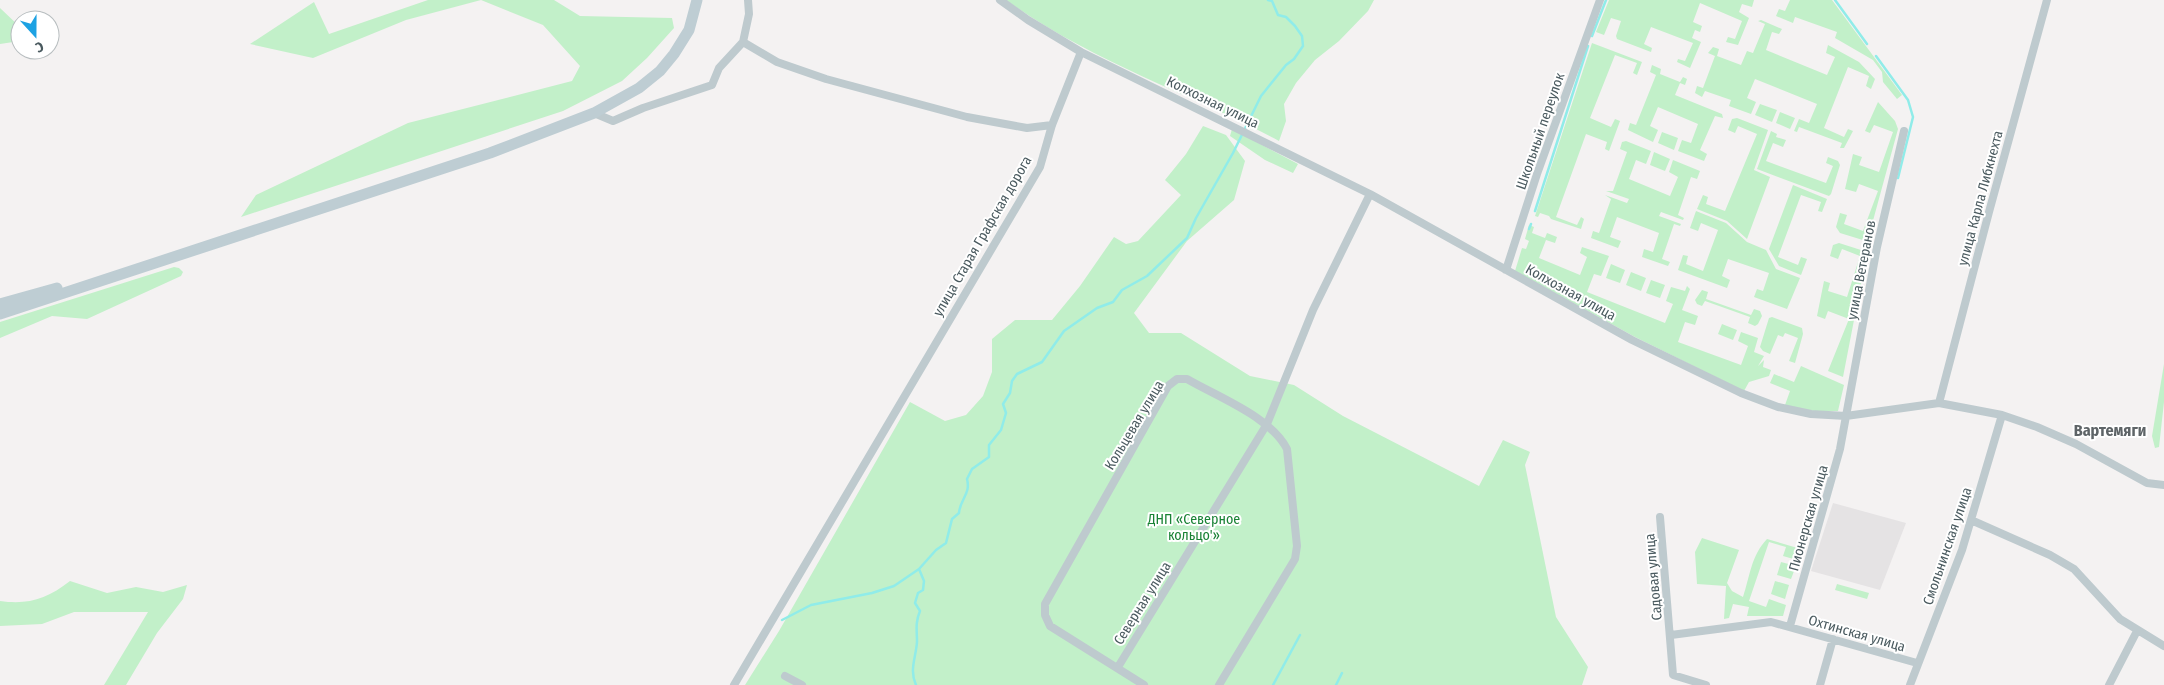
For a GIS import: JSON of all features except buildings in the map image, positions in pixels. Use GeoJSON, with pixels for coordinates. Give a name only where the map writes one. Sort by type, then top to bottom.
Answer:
{"type":"FeatureCollection","features":[{"type":"Feature","properties":{"kind":"main road"},"geometry":{"type":"LineString","coordinates":[[0,314],[180,253],[490,153],[594,113],[639,88],[660,71],[674,54],[689,30],[697,0]]}},
{"type":"Feature","properties":{"kind":"main road"},"geometry":{"type":"LineString","coordinates":[[0,304],[180,253]]}},
{"type":"Feature","properties":{"kind":"street"},"geometry":{"type":"LineString","coordinates":[[594,113],[614,120],[643,108],[712,85],[719,68],[742,42],[749,14],[748,0]]}},
{"type":"Feature","properties":{"kind":"street","name":"Колхозная улица"},"geometry":{"type":"LineString","coordinates":[[1000,0],[1028,20],[1081,52],[1370,194],[1632,340],[1741,393],[1778,407],[1811,414],[1846,416],[1939,403],[2002,415],[2076,444],[2147,483],[2164,485]]}},
{"type":"Feature","properties":{"kind":"street","name":"Школьный переулок"},"geometry":{"type":"LineString","coordinates":[[1506,270],[1537,174],[1600,0]]}},
{"type":"Feature","properties":{"kind":"street","name":"улица Карла Либкнехта"},"geometry":{"type":"LineString","coordinates":[[1939,403],[2047,0]]}},
{"type":"Feature","properties":{"kind":"street"},"geometry":{"type":"LineString","coordinates":[[742,42],[777,62],[826,79],[967,117],[1027,128],[1052,125]]}},
{"type":"Feature","properties":{"kind":"street","name":"улица Старая Графская дорога"},"geometry":{"type":"LineString","coordinates":[[734,685],[1040,167],[1052,125],[1081,52]]}},
{"type":"Feature","properties":{"kind":"street","name":"улица Ветеранов"},"geometry":{"type":"LineString","coordinates":[[1846,416],[1877,246],[1904,130]]}},
{"type":"Feature","properties":{"kind":"street","name":"Северная улица"},"geometry":{"type":"LineString","coordinates":[[1118,667],[1267,424],[1313,310],[1370,194]]}},
{"type":"Feature","properties":{"kind":"street","name":"Кольцевая улица"},"geometry":{"type":"LineString","coordinates":[[1144,685],[1050,626],[1045,615],[1045,604],[1168,386],[1178,379],[1188,379],[1267,424],[1281,437],[1286,449],[1297,546],[1295,559],[1219,685]]}},
{"type":"Feature","properties":{"kind":"street","name":"Смольнинская улица"},"geometry":{"type":"LineString","coordinates":[[1910,685],[1962,550],[2002,415]]}},
{"type":"Feature","properties":{"kind":"street","name":"Пионерская улица"},"geometry":{"type":"LineString","coordinates":[[1790,626],[1840,449],[1846,416]]}},
{"type":"Feature","properties":{"kind":"street","name":"Садовая улица"},"geometry":{"type":"LineString","coordinates":[[1660,517],[1671,635],[1672,675],[1706,685]]}},
{"type":"Feature","properties":{"kind":"street"},"geometry":{"type":"LineString","coordinates":[[1971,520],[2050,555],[2074,569],[2120,619],[2136,631],[2164,646]]}},
{"type":"Feature","properties":{"kind":"street","name":"Охтинская улица"},"geometry":{"type":"LineString","coordinates":[[1671,635],[1771,622],[1917,664]]}},
{"type":"Feature","properties":{"kind":"street"},"geometry":{"type":"LineString","coordinates":[[2109,685],[2136,631]]}},
{"type":"Feature","properties":{"kind":"street"},"geometry":{"type":"LineString","coordinates":[[1820,685],[1833,640]]}},
{"type":"Feature","properties":{"kind":"street"},"geometry":{"type":"LineString","coordinates":[[785,676],[802,685]]}},
{"type":"Feature","properties":{"kind":"shaded area"},"geometry":{"type":"Polygon","coordinates":[[[1833,503],[1906,523],[1880,590],[1811,571],[1833,503]]]}},
{"type":"Feature","properties":{"kind":"green space"},"geometry":{"type":"Polygon","coordinates":[[[428,0],[481,0],[406,20],[313,58],[250,44],[314,2],[329,34],[428,0]]]}},
{"type":"Feature","properties":{"kind":"green space"},"geometry":{"type":"Polygon","coordinates":[[[481,0],[554,0],[580,16],[672,18],[674,28],[647,58],[622,81],[563,111],[241,217],[256,195],[408,123],[572,81],[580,66],[543,25],[481,0]]]}},
{"type":"Feature","properties":{"kind":"green space"},"geometry":{"type":"Polygon","coordinates":[[[1006,0],[1374,0],[1368,11],[1339,41],[1315,60],[1296,83],[1284,104],[1286,121],[1279,141],[1071,41],[1038,22],[1006,0]]]}},
{"type":"Feature","properties":{"kind":"green space"},"geometry":{"type":"Polygon","coordinates":[[[1609,0],[1754,0],[1752,7],[1742,4],[1739,12],[1749,18],[1738,45],[1726,42],[1728,37],[1735,39],[1742,21],[1700,3],[1693,22],[1702,26],[1700,32],[1695,30],[1692,38],[1701,42],[1690,68],[1677,62],[1678,59],[1685,61],[1693,43],[1651,27],[1644,44],[1652,48],[1651,52],[1617,39],[1616,36],[1621,21],[1611,18],[1604,35],[1596,32],[1609,0]]]}},
{"type":"Feature","properties":{"kind":"green space"},"geometry":{"type":"Polygon","coordinates":[[[1790,0],[1832,0],[1902,95],[1897,99],[1883,82],[1882,72],[1873,60],[1835,38],[1837,32],[1795,17],[1793,23],[1776,16],[1779,9],[1785,11],[1790,0]]]}},
{"type":"Feature","properties":{"kind":"green space"},"geometry":{"type":"Polygon","coordinates":[[[0,8],[10,18],[10,42],[0,44],[0,8]]]}},
{"type":"Feature","properties":{"kind":"green space"},"geometry":{"type":"Polygon","coordinates":[[[1761,20],[1782,29],[1779,34],[1772,32],[1766,50],[1827,75],[1835,57],[1826,53],[1828,45],[1859,62],[1875,79],[1871,89],[1866,86],[1869,76],[1848,67],[1824,128],[1844,137],[1848,129],[1853,131],[1844,148],[1840,148],[1842,143],[1799,127],[1797,132],[1794,131],[1799,119],[1809,123],[1817,104],[1755,79],[1747,98],[1756,102],[1751,114],[1729,106],[1731,100],[1705,91],[1702,97],[1695,93],[1697,86],[1703,88],[1715,56],[1708,53],[1713,47],[1719,49],[1717,56],[1741,65],[1747,51],[1753,53],[1765,24],[1758,21],[1761,20]]]}},
{"type":"Feature","properties":{"kind":"green space"},"geometry":{"type":"Polygon","coordinates":[[[1592,43],[1642,62],[1637,75],[1633,73],[1637,63],[1615,55],[1590,118],[1611,127],[1615,119],[1620,121],[1609,151],[1605,149],[1607,142],[1586,134],[1556,217],[1577,225],[1581,217],[1584,219],[1581,229],[1551,219],[1549,216],[1540,213],[1538,217],[1535,216],[1592,43]]]}},
{"type":"Feature","properties":{"kind":"green space"},"geometry":{"type":"Polygon","coordinates":[[[1652,65],[1661,69],[1660,74],[1680,82],[1683,77],[1687,79],[1685,85],[1680,83],[1675,95],[1722,114],[1723,118],[1715,116],[1700,150],[1707,154],[1704,161],[1678,151],[1682,140],[1691,143],[1698,124],[1658,107],[1650,126],[1658,130],[1653,142],[1628,130],[1630,123],[1636,125],[1656,75],[1650,72],[1652,65]]]}},
{"type":"Feature","properties":{"kind":"green space"},"geometry":{"type":"Polygon","coordinates":[[[1878,102],[1895,121],[1898,129],[1866,241],[1840,233],[1836,227],[1840,213],[1847,215],[1844,224],[1863,231],[1878,191],[1859,184],[1856,192],[1845,189],[1853,154],[1862,157],[1859,165],[1879,172],[1893,132],[1874,125],[1870,133],[1865,131],[1878,102]]]}},
{"type":"Feature","properties":{"kind":"green space"},"geometry":{"type":"Polygon","coordinates":[[[1760,104],[1777,110],[1772,122],[1755,115],[1760,104]]]}},
{"type":"Feature","properties":{"kind":"green space"},"geometry":{"type":"Polygon","coordinates":[[[1780,112],[1795,118],[1790,129],[1776,123],[1780,112]]]}},
{"type":"Feature","properties":{"kind":"green space"},"geometry":{"type":"Polygon","coordinates":[[[1737,118],[1768,130],[1754,170],[1770,177],[1747,239],[1727,221],[1697,209],[1703,195],[1708,197],[1706,204],[1725,211],[1757,134],[1738,126],[1735,133],[1728,130],[1732,119],[1737,118]]]}},
{"type":"Feature","properties":{"kind":"green space","name":"ДНП «Северное кольцо'»"},"geometry":{"type":"Polygon","coordinates":[[[1203,126],[1226,135],[1245,161],[1234,200],[1187,241],[1134,313],[1149,333],[1181,333],[1250,376],[1294,385],[1343,416],[1479,486],[1503,440],[1530,452],[1525,465],[1556,617],[1588,667],[1582,685],[745,685],[779,631],[910,402],[945,421],[966,415],[983,396],[992,372],[992,339],[1015,320],[1052,320],[1080,286],[1114,237],[1126,244],[1138,241],[1181,195],[1165,180],[1186,154],[1203,126]]]}},
{"type":"Feature","properties":{"kind":"green space"},"geometry":{"type":"Polygon","coordinates":[[[1232,129],[1298,164],[1293,173],[1265,160],[1230,136],[1232,129]]]}},
{"type":"Feature","properties":{"kind":"green space"},"geometry":{"type":"Polygon","coordinates":[[[1771,131],[1777,134],[1776,137],[1786,140],[1783,147],[1773,143],[1766,161],[1826,183],[1833,166],[1826,163],[1828,157],[1838,161],[1840,165],[1829,196],[1757,169],[1771,131]]]}},
{"type":"Feature","properties":{"kind":"green space"},"geometry":{"type":"Polygon","coordinates":[[[1662,132],[1678,138],[1674,150],[1658,143],[1662,132]]]}},
{"type":"Feature","properties":{"kind":"green space"},"geometry":{"type":"Polygon","coordinates":[[[1626,141],[1651,151],[1646,164],[1636,160],[1629,179],[1670,196],[1678,177],[1669,172],[1673,160],[1700,171],[1697,179],[1691,177],[1678,215],[1684,218],[1683,220],[1661,212],[1659,216],[1681,224],[1680,226],[1674,224],[1662,259],[1670,262],[1668,266],[1642,257],[1644,249],[1653,252],[1659,233],[1617,217],[1610,237],[1621,241],[1618,248],[1591,238],[1593,231],[1599,233],[1611,199],[1605,195],[1627,203],[1629,199],[1606,191],[1613,191],[1627,152],[1620,149],[1622,142],[1626,141]]]}},
{"type":"Feature","properties":{"kind":"green space"},"geometry":{"type":"Polygon","coordinates":[[[1654,152],[1670,159],[1665,171],[1650,165],[1654,152]]]}},
{"type":"Feature","properties":{"kind":"green space"},"geometry":{"type":"Polygon","coordinates":[[[1793,185],[1827,199],[1822,212],[1818,211],[1821,202],[1801,195],[1778,257],[1798,265],[1801,257],[1807,259],[1801,275],[1779,266],[1769,249],[1793,185]]]}},
{"type":"Feature","properties":{"kind":"green space"},"geometry":{"type":"Polygon","coordinates":[[[1696,211],[1726,223],[1747,242],[1766,250],[1776,269],[1800,278],[1787,309],[1754,297],[1757,289],[1763,291],[1769,273],[1728,259],[1722,276],[1730,280],[1727,288],[1678,270],[1683,255],[1688,256],[1686,264],[1703,271],[1718,230],[1701,223],[1698,231],[1690,228],[1696,211]]]}},
{"type":"Feature","properties":{"kind":"green space"},"geometry":{"type":"Polygon","coordinates":[[[1529,225],[1534,227],[1532,233],[1545,238],[1547,233],[1557,237],[1555,243],[1546,240],[1539,258],[1580,275],[1587,257],[1580,253],[1582,247],[1609,256],[1601,276],[1594,274],[1587,292],[1665,323],[1673,304],[1666,301],[1671,287],[1685,291],[1687,286],[1690,289],[1682,310],[1698,316],[1695,325],[1685,322],[1678,342],[1741,365],[1748,346],[1738,341],[1741,332],[1758,338],[1754,352],[1764,356],[1758,366],[1764,360],[1763,367],[1771,370],[1769,376],[1749,382],[1744,391],[1635,337],[1515,271],[1522,248],[1526,249],[1529,241],[1525,239],[1529,225]]]}},
{"type":"Feature","properties":{"kind":"green space"},"geometry":{"type":"Polygon","coordinates":[[[1839,243],[1861,250],[1866,258],[1843,377],[1828,371],[1849,319],[1828,311],[1825,319],[1817,316],[1824,281],[1830,283],[1828,291],[1847,297],[1860,256],[1842,249],[1838,259],[1830,256],[1833,245],[1839,243]]]}},
{"type":"Feature","properties":{"kind":"green space"},"geometry":{"type":"Polygon","coordinates":[[[1611,264],[1625,270],[1620,283],[1606,278],[1611,264]]]}},
{"type":"Feature","properties":{"kind":"green space"},"geometry":{"type":"Polygon","coordinates":[[[174,267],[179,268],[183,272],[181,276],[87,319],[52,316],[0,338],[0,322],[174,267]]]}},
{"type":"Feature","properties":{"kind":"green space"},"geometry":{"type":"Polygon","coordinates":[[[1631,272],[1646,278],[1641,291],[1626,285],[1631,272]]]}},
{"type":"Feature","properties":{"kind":"green space"},"geometry":{"type":"Polygon","coordinates":[[[1651,280],[1665,285],[1660,298],[1646,293],[1651,280]]]}},
{"type":"Feature","properties":{"kind":"green space"},"geometry":{"type":"Polygon","coordinates":[[[1702,290],[1708,292],[1706,299],[1751,315],[1754,309],[1760,311],[1762,316],[1758,324],[1755,326],[1748,323],[1750,317],[1705,301],[1702,306],[1697,304],[1695,300],[1702,290]]]}},
{"type":"Feature","properties":{"kind":"green space"},"geometry":{"type":"Polygon","coordinates":[[[1772,317],[1802,328],[1803,334],[1795,363],[1789,361],[1798,338],[1785,333],[1783,337],[1778,335],[1770,354],[1763,351],[1760,347],[1769,318],[1772,317]]]}},
{"type":"Feature","properties":{"kind":"green space"},"geometry":{"type":"Polygon","coordinates":[[[1722,324],[1737,330],[1733,340],[1718,334],[1722,324]]]}},
{"type":"Feature","properties":{"kind":"green space"},"geometry":{"type":"Polygon","coordinates":[[[2164,364],[2164,402],[2159,447],[2155,448],[2152,436],[2164,364]]]}},
{"type":"Feature","properties":{"kind":"green space"},"geometry":{"type":"Polygon","coordinates":[[[1801,366],[1844,385],[1838,411],[1813,411],[1785,405],[1790,391],[1770,383],[1774,374],[1794,382],[1801,366]]]}},
{"type":"Feature","properties":{"kind":"green space"},"geometry":{"type":"Polygon","coordinates":[[[1702,538],[1739,550],[1727,583],[1732,591],[1743,597],[1754,559],[1767,539],[1801,549],[1797,560],[1783,556],[1786,547],[1769,542],[1749,601],[1766,607],[1769,599],[1786,605],[1783,616],[1747,616],[1749,607],[1733,604],[1729,618],[1724,619],[1726,586],[1697,584],[1695,552],[1702,538]]]}},
{"type":"Feature","properties":{"kind":"green space"},"geometry":{"type":"Polygon","coordinates":[[[1781,562],[1796,566],[1791,579],[1777,575],[1781,562]]]}},
{"type":"Feature","properties":{"kind":"green space"},"geometry":{"type":"Polygon","coordinates":[[[70,581],[107,593],[136,587],[163,592],[187,585],[183,599],[157,633],[126,685],[104,685],[148,612],[74,612],[42,624],[0,626],[0,601],[20,602],[37,599],[53,592],[70,581]]]}},
{"type":"Feature","properties":{"kind":"green space"},"geometry":{"type":"Polygon","coordinates":[[[1775,581],[1789,585],[1785,599],[1771,594],[1775,581]]]}},
{"type":"Feature","properties":{"kind":"green space"},"geometry":{"type":"Polygon","coordinates":[[[1837,584],[1869,593],[1867,599],[1835,590],[1837,584]]]}},
{"type":"Feature","properties":{"kind":"waterway"},"geometry":{"type":"LineString","coordinates":[[916,685],[913,669],[917,642],[917,623],[920,611],[915,603],[918,593],[923,590],[924,581],[919,569],[936,550],[946,543],[952,519],[959,513],[968,489],[967,479],[972,469],[989,457],[989,445],[1001,430],[1006,413],[1003,404],[1010,393],[1012,381],[1017,374],[1042,362],[1064,331],[1097,308],[1113,302],[1122,290],[1147,276],[1187,238],[1196,218],[1233,153],[1261,96],[1303,46],[1302,36],[1295,26],[1286,17],[1278,15],[1272,1],[1268,0]]}},
{"type":"Feature","properties":{"kind":"waterway"},"geometry":{"type":"LineString","coordinates":[[1592,36],[1606,0]]}},
{"type":"Feature","properties":{"kind":"waterway"},"geometry":{"type":"LineString","coordinates":[[1835,0],[1867,44]]}},
{"type":"Feature","properties":{"kind":"waterway"},"geometry":{"type":"LineString","coordinates":[[1535,211],[1588,46]]}},
{"type":"Feature","properties":{"kind":"waterway"},"geometry":{"type":"LineString","coordinates":[[1876,56],[1908,100],[1913,117],[1898,178]]}},
{"type":"Feature","properties":{"kind":"waterway"},"geometry":{"type":"LineString","coordinates":[[1529,229],[1531,224]]}},
{"type":"Feature","properties":{"kind":"waterway"},"geometry":{"type":"LineString","coordinates":[[782,620],[811,605],[872,593],[894,586],[919,569]]}},
{"type":"Feature","properties":{"kind":"waterway"},"geometry":{"type":"LineString","coordinates":[[1273,685],[1300,635]]}},
{"type":"Feature","properties":{"kind":"waterway"},"geometry":{"type":"LineString","coordinates":[[1336,685],[1342,673]]}},
{"type":"Feature","properties":{"kind":"district","name":"Вартемяги"},"geometry":{"type":"Point","coordinates":[2110,430]}}]}
